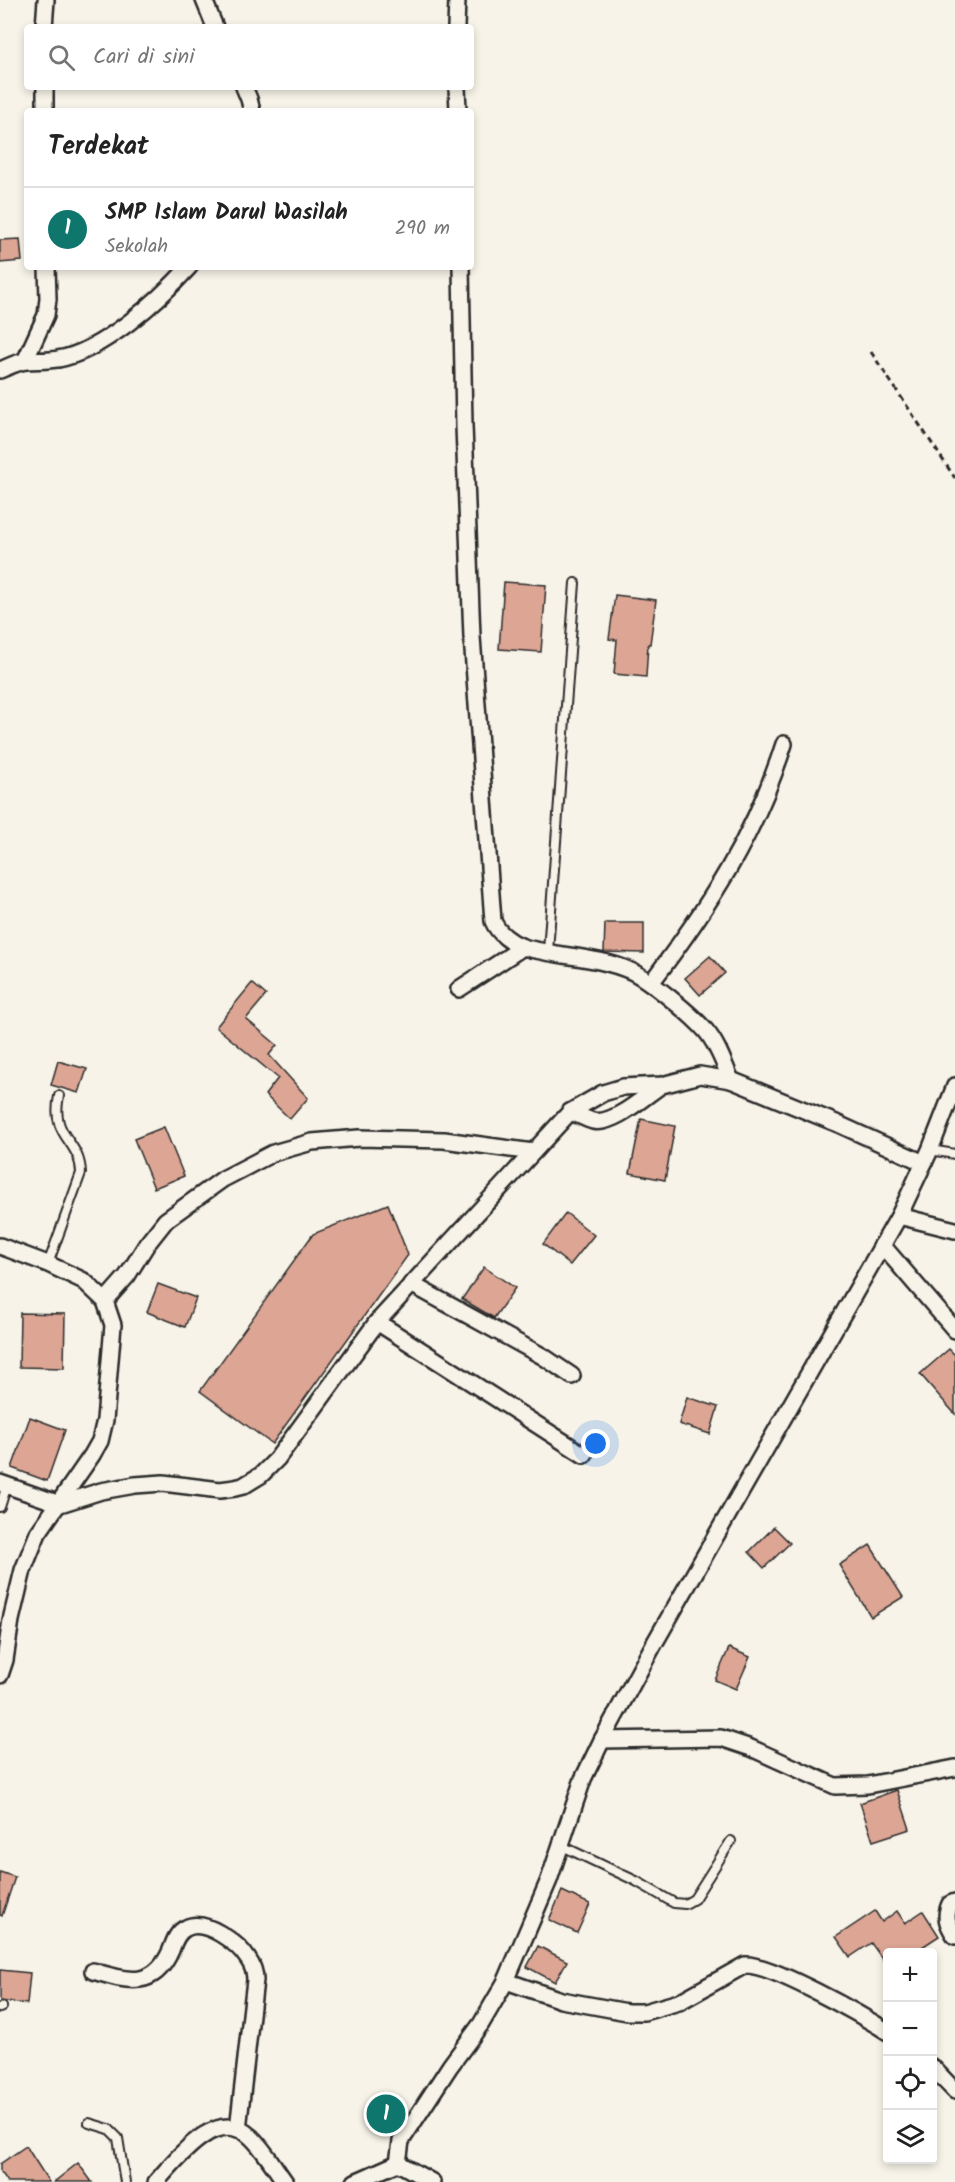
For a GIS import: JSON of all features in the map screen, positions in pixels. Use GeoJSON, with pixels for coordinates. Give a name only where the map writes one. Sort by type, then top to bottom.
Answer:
{"type":"FeatureCollection","features":[{"type":"Feature","properties":{"kind":"street"},"geometry":{"type":"LineString","coordinates":[[44,24],[46,0]]}},
{"type":"Feature","properties":{"kind":"street"},"geometry":{"type":"LineString","coordinates":[[204,0],[214,24]]}},
{"type":"Feature","properties":{"kind":"street"},"geometry":{"type":"LineString","coordinates":[[456,24],[457,0]]}},
{"type":"Feature","properties":{"kind":"street"},"geometry":{"type":"LineString","coordinates":[[45,90],[45,108]]}},
{"type":"Feature","properties":{"kind":"street"},"geometry":{"type":"LineString","coordinates":[[245,90],[251,108]]}},
{"type":"Feature","properties":{"kind":"street"},"geometry":{"type":"LineString","coordinates":[[457,90],[458,108]]}},
{"type":"Feature","properties":{"kind":"street"},"geometry":{"type":"LineString","coordinates":[[25,361],[38,337],[46,315],[47,270]]}},
{"type":"Feature","properties":{"kind":"street"},"geometry":{"type":"LineString","coordinates":[[0,370],[25,361],[59,359],[81,352],[105,338],[166,291],[186,270]]}},
{"type":"Feature","properties":{"kind":"street"},"geometry":{"type":"LineString","coordinates":[[461,270],[472,637],[493,921],[498,931],[523,947],[610,964],[631,971],[651,983],[705,1030],[731,1080]]}},
{"type":"Feature","properties":{"kind":"street"},"geometry":{"type":"LineString","coordinates":[[651,983],[694,926],[733,863],[760,811],[783,744]]}},
{"type":"Feature","properties":{"kind":"street"},"geometry":{"type":"LineString","coordinates":[[459,989],[523,947]]}},
{"type":"Feature","properties":{"kind":"street"},"geometry":{"type":"LineString","coordinates":[[3,1484],[60,1504],[100,1491],[135,1485],[163,1483],[220,1490],[243,1486],[261,1475],[277,1459],[377,1322],[411,1284],[570,1112],[614,1089],[662,1085],[700,1075],[731,1080],[927,1157]]}},
{"type":"Feature","properties":{"kind":"street"},"geometry":{"type":"LineString","coordinates":[[570,1112],[591,1120],[609,1120],[662,1085]]}},
{"type":"Feature","properties":{"kind":"street"},"geometry":{"type":"LineString","coordinates":[[398,2163],[401,2141],[450,2066],[481,2024],[506,1981],[549,1880],[583,1779],[602,1740],[665,1624],[899,1216],[927,1157],[955,1086]]}},
{"type":"Feature","properties":{"kind":"street"},"geometry":{"type":"LineString","coordinates":[[105,1301],[128,1276],[147,1244],[166,1220],[223,1179],[273,1154],[312,1143],[359,1138],[444,1140],[532,1152]]}},
{"type":"Feature","properties":{"kind":"street"},"geometry":{"type":"LineString","coordinates":[[899,1216],[955,1230]]}},
{"type":"Feature","properties":{"kind":"street"},"geometry":{"type":"LineString","coordinates":[[882,1245],[955,1330]]}},
{"type":"Feature","properties":{"kind":"street"},"geometry":{"type":"LineString","coordinates":[[0,1246],[48,1264],[84,1281],[105,1301],[113,1325],[105,1420],[99,1441],[60,1504],[38,1533],[23,1570],[0,1672]]}},
{"type":"Feature","properties":{"kind":"street"},"geometry":{"type":"LineString","coordinates":[[411,1284],[544,1357],[572,1376]]}},
{"type":"Feature","properties":{"kind":"street"},"geometry":{"type":"LineString","coordinates":[[377,1322],[584,1455]]}},
{"type":"Feature","properties":{"kind":"street"},"geometry":{"type":"LineString","coordinates":[[602,1740],[721,1738],[750,1748],[835,1786],[868,1785],[955,1768]]}},
{"type":"Feature","properties":{"kind":"street"},"geometry":{"type":"LineString","coordinates":[[955,1902],[950,1904],[946,1916],[947,1923],[955,1936]]}},
{"type":"Feature","properties":{"kind":"street"},"geometry":{"type":"LineString","coordinates":[[93,1971],[122,1980],[141,1979],[153,1975],[165,1964],[180,1933],[192,1926],[205,1926],[217,1932],[245,1955],[252,1966],[255,1980],[238,2129]]}},
{"type":"Feature","properties":{"kind":"street"},"geometry":{"type":"LineString","coordinates":[[506,1981],[561,2000],[635,2013],[653,2011],[679,2002],[745,1965],[756,1965],[833,2001],[883,2029]]}},
{"type":"Feature","properties":{"kind":"street"},"geometry":{"type":"LineString","coordinates":[[937,2071],[955,2091]]}},
{"type":"Feature","properties":{"kind":"street"},"geometry":{"type":"LineString","coordinates":[[156,2182],[188,2149],[210,2131],[224,2127],[238,2129],[249,2135],[285,2182]]}},
{"type":"Feature","properties":{"kind":"street"},"geometry":{"type":"LineString","coordinates":[[355,2182],[398,2163]]}},
{"type":"Feature","properties":{"kind":"street"},"geometry":{"type":"LineString","coordinates":[[398,2163],[432,2182]]}},
{"type":"Feature","properties":{"kind":"lane"},"geometry":{"type":"LineString","coordinates":[[548,951],[575,583]]}},
{"type":"Feature","properties":{"kind":"lane"},"geometry":{"type":"LineString","coordinates":[[48,1264],[81,1173],[78,1157],[58,1124],[56,1109],[59,1096]]}},
{"type":"Feature","properties":{"kind":"lane"},"geometry":{"type":"LineString","coordinates":[[927,1157],[955,1154]]}},
{"type":"Feature","properties":{"kind":"lane"},"geometry":{"type":"LineString","coordinates":[[0,1507],[3,1484]]}},
{"type":"Feature","properties":{"kind":"lane"},"geometry":{"type":"LineString","coordinates":[[560,1845],[636,1881],[674,1903],[686,1904],[694,1899],[731,1841]]}},
{"type":"Feature","properties":{"kind":"lane"},"geometry":{"type":"LineString","coordinates":[[89,2124],[109,2129],[118,2138],[125,2182]]}},
{"type":"Feature","properties":{"kind":"path"},"geometry":{"type":"LineString","coordinates":[[871,352],[955,478]]}},
{"type":"Feature","properties":{"kind":"building"},"geometry":{"type":"Polygon","coordinates":[[[20,239],[22,261],[0,263],[0,240],[20,239]]]}},
{"type":"Feature","properties":{"kind":"building"},"geometry":{"type":"Polygon","coordinates":[[[504,582],[546,585],[541,652],[499,649],[504,582]]]}},
{"type":"Feature","properties":{"kind":"building"},"geometry":{"type":"Polygon","coordinates":[[[615,595],[656,600],[650,644],[648,644],[646,677],[614,674],[617,640],[609,639],[615,595]]]}},
{"type":"Feature","properties":{"kind":"building"},"geometry":{"type":"Polygon","coordinates":[[[605,923],[644,923],[644,953],[604,952],[605,923]]]}},
{"type":"Feature","properties":{"kind":"building"},"geometry":{"type":"Polygon","coordinates":[[[710,956],[725,973],[700,995],[685,978],[710,956]]]}},
{"type":"Feature","properties":{"kind":"building"},"geometry":{"type":"Polygon","coordinates":[[[252,983],[266,995],[246,1019],[277,1045],[269,1055],[308,1098],[290,1119],[265,1095],[278,1078],[216,1027],[252,983]]]}},
{"type":"Feature","properties":{"kind":"building"},"geometry":{"type":"Polygon","coordinates":[[[58,1061],[87,1069],[79,1093],[51,1085],[58,1061]]]}},
{"type":"Feature","properties":{"kind":"building"},"geometry":{"type":"Polygon","coordinates":[[[641,1119],[675,1126],[665,1180],[630,1173],[641,1119]]]}},
{"type":"Feature","properties":{"kind":"building"},"geometry":{"type":"Polygon","coordinates":[[[164,1127],[184,1176],[154,1188],[134,1139],[164,1127]]]}},
{"type":"Feature","properties":{"kind":"building"},"geometry":{"type":"Polygon","coordinates":[[[388,1204],[408,1255],[272,1444],[200,1391],[313,1234],[388,1204]]]}},
{"type":"Feature","properties":{"kind":"building"},"geometry":{"type":"Polygon","coordinates":[[[566,1213],[594,1235],[570,1265],[543,1244],[566,1213]]]}},
{"type":"Feature","properties":{"kind":"building"},"geometry":{"type":"Polygon","coordinates":[[[484,1267],[515,1288],[494,1318],[462,1299],[484,1267]]]}},
{"type":"Feature","properties":{"kind":"building"},"geometry":{"type":"Polygon","coordinates":[[[158,1284],[196,1298],[185,1327],[147,1312],[158,1284]]]}},
{"type":"Feature","properties":{"kind":"building"},"geometry":{"type":"Polygon","coordinates":[[[20,1313],[65,1314],[64,1368],[19,1367],[20,1313]]]}},
{"type":"Feature","properties":{"kind":"building"},"geometry":{"type":"Polygon","coordinates":[[[949,1349],[955,1355],[955,1414],[920,1374],[949,1349]]]}},
{"type":"Feature","properties":{"kind":"building"},"geometry":{"type":"Polygon","coordinates":[[[687,1397],[718,1407],[710,1434],[679,1424],[687,1397]]]}},
{"type":"Feature","properties":{"kind":"building"},"geometry":{"type":"Polygon","coordinates":[[[30,1417],[65,1430],[47,1481],[12,1468],[30,1417]]]}},
{"type":"Feature","properties":{"kind":"building"},"geometry":{"type":"Polygon","coordinates":[[[774,1527],[790,1543],[764,1568],[749,1552],[774,1527]]]}},
{"type":"Feature","properties":{"kind":"building"},"geometry":{"type":"Polygon","coordinates":[[[870,1545],[903,1597],[871,1617],[839,1565],[870,1545]]]}},
{"type":"Feature","properties":{"kind":"building"},"geometry":{"type":"Polygon","coordinates":[[[729,1648],[750,1657],[736,1689],[715,1680],[729,1648]]]}},
{"type":"Feature","properties":{"kind":"building"},"geometry":{"type":"Polygon","coordinates":[[[897,1790],[910,1829],[873,1841],[860,1803],[897,1790]]]}},
{"type":"Feature","properties":{"kind":"building"},"geometry":{"type":"Polygon","coordinates":[[[0,1872],[15,1877],[2,1916],[0,1915],[0,1872]]]}},
{"type":"Feature","properties":{"kind":"building"},"geometry":{"type":"Polygon","coordinates":[[[562,1891],[590,1904],[577,1933],[549,1920],[562,1891]]]}},
{"type":"Feature","properties":{"kind":"building"},"geometry":{"type":"Polygon","coordinates":[[[875,1911],[882,1922],[897,1911],[905,1923],[923,1911],[939,1936],[921,1948],[883,1948],[883,1960],[871,1943],[850,1957],[836,1937],[875,1911]]]}},
{"type":"Feature","properties":{"kind":"building"},"geometry":{"type":"Polygon","coordinates":[[[538,1946],[567,1961],[555,1982],[527,1967],[538,1946]]]}},
{"type":"Feature","properties":{"kind":"building"},"geometry":{"type":"Polygon","coordinates":[[[0,1970],[30,1973],[27,2004],[0,2001],[0,1970]]]}},
{"type":"Feature","properties":{"kind":"building"},"geometry":{"type":"Polygon","coordinates":[[[26,2146],[49,2182],[7,2182],[0,2172],[0,2164],[26,2146]]]}},
{"type":"Feature","properties":{"kind":"building"},"geometry":{"type":"Polygon","coordinates":[[[78,2163],[92,2182],[54,2182],[78,2163]]]}},
{"type":"Feature","properties":{"kind":"place","name":"SMP Islam Darul Wasilah"},"geometry":{"type":"Point","coordinates":[386,2114]}}]}
